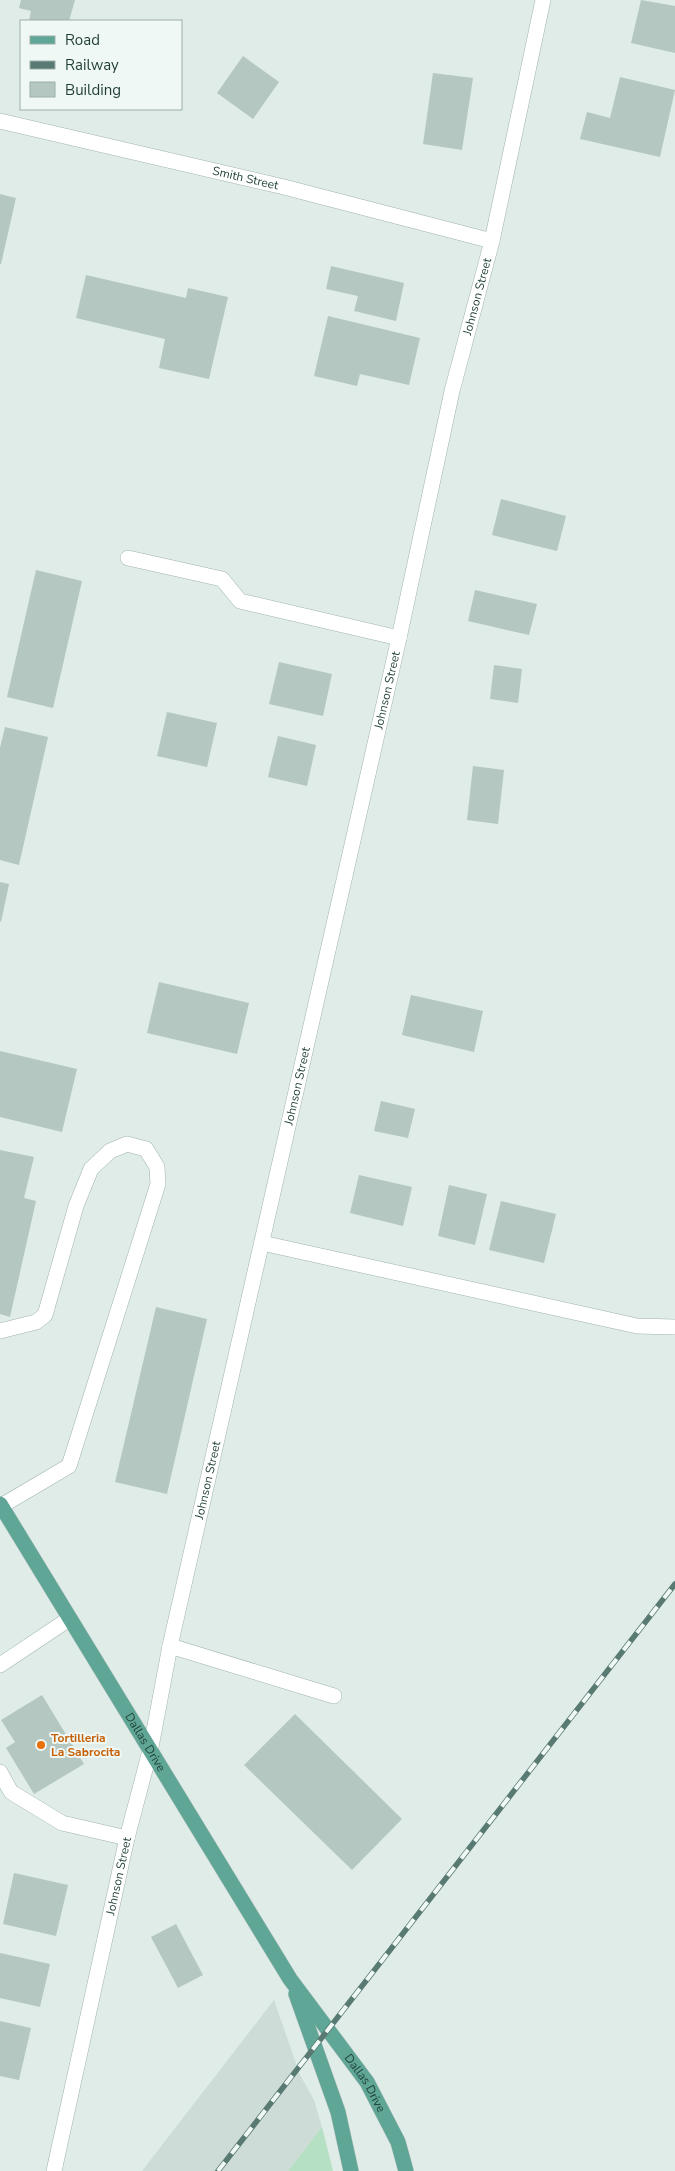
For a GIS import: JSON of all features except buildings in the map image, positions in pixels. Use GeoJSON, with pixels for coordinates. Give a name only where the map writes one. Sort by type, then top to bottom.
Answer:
{"type":"FeatureCollection","features":[{"type":"Feature","properties":{"kind":"main road","name":"Dallas Drive"},"geometry":{"type":"LineString","coordinates":[[1,1505],[151,1748],[290,1979],[366,2082],[398,2142],[406,2171]]}},
{"type":"Feature","properties":{"kind":"main road","name":"Dallas Drive"},"geometry":{"type":"LineString","coordinates":[[290,1979],[338,2112],[351,2171]]}},
{"type":"Feature","properties":{"kind":"street","name":"Johnson Street"},"geometry":{"type":"LineString","coordinates":[[54,2171],[127,1838],[151,1748],[170,1646],[399,638],[452,391],[492,240],[543,0]]}},
{"type":"Feature","properties":{"kind":"street","name":"Smith Street"},"geometry":{"type":"LineString","coordinates":[[0,121],[284,187],[492,240]]}},
{"type":"Feature","properties":{"kind":"street"},"geometry":{"type":"LineString","coordinates":[[128,558],[222,579],[240,601],[399,638]]}},
{"type":"Feature","properties":{"kind":"street"},"geometry":{"type":"LineString","coordinates":[[0,1331],[36,1322],[45,1316],[76,1206],[90,1169],[110,1151],[127,1144],[146,1149],[157,1167],[158,1184],[69,1466],[1,1505]]}},
{"type":"Feature","properties":{"kind":"street"},"geometry":{"type":"LineString","coordinates":[[262,1242],[637,1326],[675,1327]]}},
{"type":"Feature","properties":{"kind":"street"},"geometry":{"type":"LineString","coordinates":[[0,1665],[70,1619]]}},
{"type":"Feature","properties":{"kind":"street"},"geometry":{"type":"LineString","coordinates":[[170,1646],[334,1696]]}},
{"type":"Feature","properties":{"kind":"street"},"geometry":{"type":"LineString","coordinates":[[0,1772],[11,1792],[62,1823],[127,1838]]}},
{"type":"Feature","properties":{"kind":"shaded area"},"geometry":{"type":"Polygon","coordinates":[[[274,2000],[300,2075],[314,2100],[322,2127],[288,2171],[142,2171],[274,2000]]]}},
{"type":"Feature","properties":{"kind":"green space"},"geometry":{"type":"Polygon","coordinates":[[[322,2127],[333,2171],[288,2171],[322,2127]]]}},
{"type":"Feature","properties":{"kind":"railway"},"geometry":{"type":"LineString","coordinates":[[218,2171],[675,1584]]}},
{"type":"Feature","properties":{"kind":"place","name":"Tortilleria La Sabrocita"},"geometry":{"type":"Point","coordinates":[41,1745]}}]}
